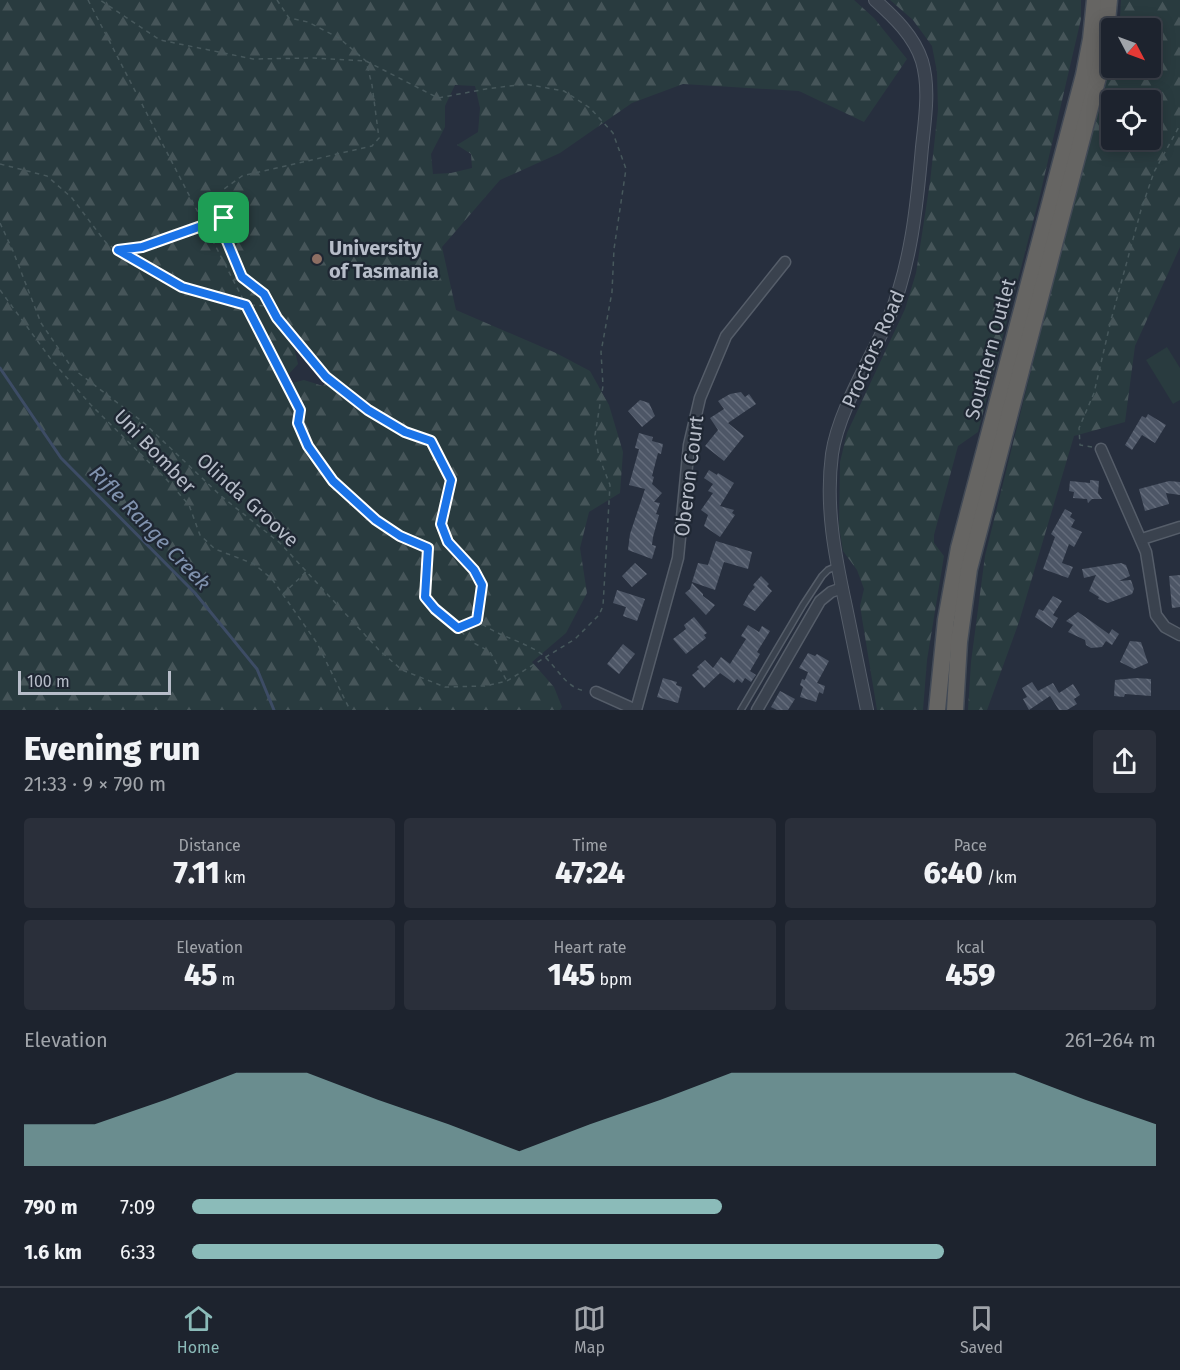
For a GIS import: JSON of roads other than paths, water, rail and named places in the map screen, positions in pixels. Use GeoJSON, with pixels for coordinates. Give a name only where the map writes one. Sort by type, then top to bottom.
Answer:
{"type":"FeatureCollection","features":[{"type":"Feature","properties":{"kind":"highway","name":"Southern Outlet"},"geometry":{"type":"LineString","coordinates":[[937,710],[949,601],[959,548],[1084,75],[1095,0]]}},
{"type":"Feature","properties":{"kind":"highway","name":"Southern Outlet"},"geometry":{"type":"LineString","coordinates":[[955,710],[959,642],[969,569],[1098,77],[1105,43],[1109,0]]}},
{"type":"Feature","properties":{"kind":"street","name":"Proctors Road"},"geometry":{"type":"LineString","coordinates":[[867,710],[837,566],[829,509],[832,451],[840,424],[888,321],[903,278],[918,187],[925,114],[924,72],[918,51],[898,22],[875,0]]}},
{"type":"Feature","properties":{"kind":"street","name":"Oberon Court"},"geometry":{"type":"LineString","coordinates":[[636,710],[678,558],[689,445],[700,398],[726,336],[785,262]]}},
{"type":"Feature","properties":{"kind":"street"},"geometry":{"type":"LineString","coordinates":[[1101,449],[1142,539],[1148,561],[1156,615],[1165,627],[1180,635]]}},
{"type":"Feature","properties":{"kind":"street"},"geometry":{"type":"LineString","coordinates":[[1142,539],[1180,527]]}},
{"type":"Feature","properties":{"kind":"street"},"geometry":{"type":"LineString","coordinates":[[757,710],[820,601],[831,592],[842,588]]}},
{"type":"Feature","properties":{"kind":"street"},"geometry":{"type":"LineString","coordinates":[[596,692],[636,710]]}},
{"type":"Feature","properties":{"kind":"lane"},"geometry":{"type":"LineString","coordinates":[[741,710],[816,586],[828,570],[837,566]]}},
{"type":"Feature","properties":{"kind":"waterway","name":"Rifle Range Creek"},"geometry":{"type":"LineString","coordinates":[[0,368],[61,458],[195,593],[257,669],[274,710]]}},
{"type":"Feature","properties":{"kind":"place","name":"University of Tasmania"},"geometry":{"type":"Point","coordinates":[317,259]}}]}
